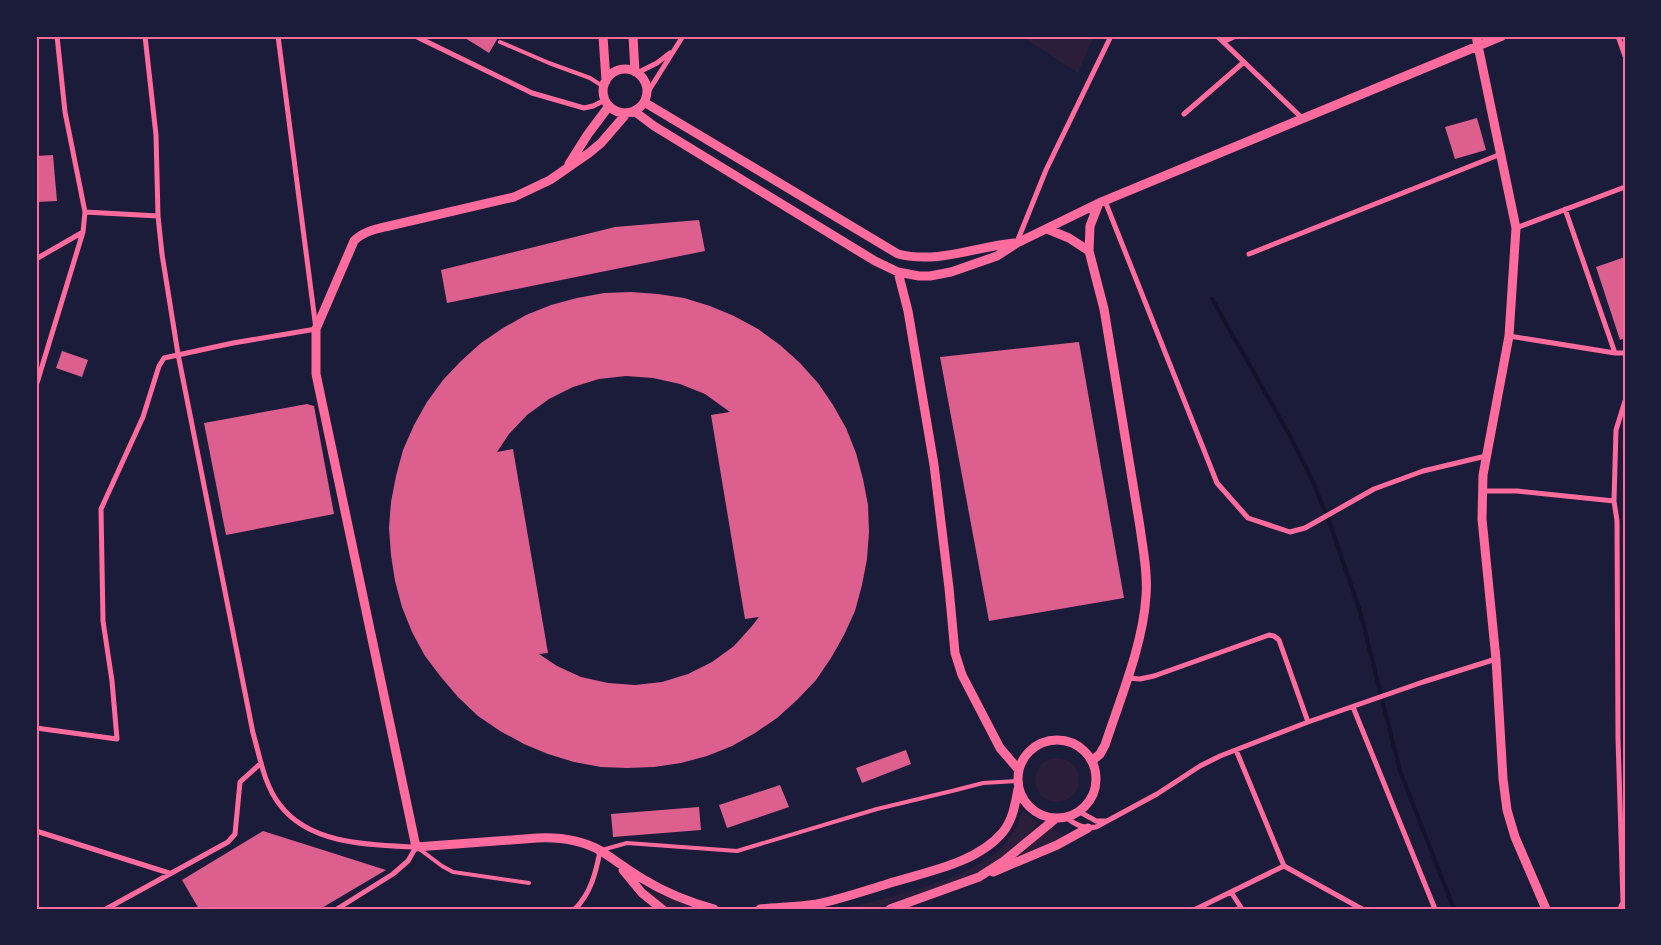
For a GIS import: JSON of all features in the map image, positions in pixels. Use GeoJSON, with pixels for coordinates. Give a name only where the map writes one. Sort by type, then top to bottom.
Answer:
{"type":"FeatureCollection","features":[{"type":"Feature","properties":{"kind":"street"},"geometry":{"type":"LineString","coordinates":[[36,386],[83,232],[85,212],[65,112],[57,36]]}},
{"type":"Feature","properties":{"kind":"street"},"geometry":{"type":"LineString","coordinates":[[145,36],[156,136],[158,216],[178,354],[261,763],[270,788],[280,805],[297,821],[334,839],[389,846],[416,847],[554,837],[579,842],[600,851],[618,864],[665,890],[702,906],[714,909]]}},
{"type":"Feature","properties":{"kind":"street"},"geometry":{"type":"LineString","coordinates":[[278,36],[316,328],[316,374],[416,847],[408,861],[393,874],[337,909]]}},
{"type":"Feature","properties":{"kind":"street"},"geometry":{"type":"LineString","coordinates":[[566,169],[607,103],[603,36]]}},
{"type":"Feature","properties":{"kind":"street"},"geometry":{"type":"LineString","coordinates":[[633,36],[636,73]]}},
{"type":"Feature","properties":{"kind":"street"},"geometry":{"type":"LineString","coordinates":[[316,328],[354,241],[359,236],[371,230],[514,197],[550,180],[601,143],[645,99],[683,36]]}},
{"type":"Feature","properties":{"kind":"street"},"geometry":{"type":"LineString","coordinates":[[1017,243],[1046,170],[1111,36]]}},
{"type":"Feature","properties":{"kind":"street"},"geometry":{"type":"LineString","coordinates":[[1217,36],[1303,120]]}},
{"type":"Feature","properties":{"kind":"street"},"geometry":{"type":"LineString","coordinates":[[1223,42],[1236,36]]}},
{"type":"Feature","properties":{"kind":"street"},"geometry":{"type":"LineString","coordinates":[[416,37],[532,93],[584,108],[607,103],[620,112],[631,112],[875,261],[898,272],[930,276],[946,274],[997,256],[1017,243],[1102,202],[1303,120],[1477,41],[1502,36]]}},
{"type":"Feature","properties":{"kind":"street"},"geometry":{"type":"LineString","coordinates":[[1618,36],[1625,56]]}},
{"type":"Feature","properties":{"kind":"street"},"geometry":{"type":"LineString","coordinates":[[1477,41],[1516,228],[1509,336],[1486,456],[1482,491],[1482,519],[1496,659],[1503,779],[1508,816],[1546,909]]}},
{"type":"Feature","properties":{"kind":"street"},"geometry":{"type":"LineString","coordinates":[[636,73],[657,63],[674,50]]}},
{"type":"Feature","properties":{"kind":"street"},"geometry":{"type":"LineString","coordinates":[[1184,114],[1244,62]]}},
{"type":"Feature","properties":{"kind":"street"},"geometry":{"type":"LineString","coordinates":[[605,84],[616,72],[629,70],[636,73],[645,83],[645,99]]}},
{"type":"Feature","properties":{"kind":"street"},"geometry":{"type":"LineString","coordinates":[[645,99],[898,254],[912,257],[937,258],[996,245],[1017,243]]}},
{"type":"Feature","properties":{"kind":"street"},"geometry":{"type":"LineString","coordinates":[[1249,254],[1501,154]]}},
{"type":"Feature","properties":{"kind":"street"},"geometry":{"type":"LineString","coordinates":[[1516,228],[1625,187]]}},
{"type":"Feature","properties":{"kind":"street"},"geometry":{"type":"LineString","coordinates":[[1092,761],[1100,754],[1105,745],[1127,678],[1142,627],[1146,595],[1145,561],[1104,309],[1089,251],[1090,226],[1102,202]]}},
{"type":"Feature","properties":{"kind":"street"},"geometry":{"type":"LineString","coordinates":[[1102,202],[1217,483],[1248,518],[1290,532],[1305,528],[1374,489],[1423,471],[1486,456]]}},
{"type":"Feature","properties":{"kind":"street"},"geometry":{"type":"LineString","coordinates":[[1565,209],[1615,353]]}},
{"type":"Feature","properties":{"kind":"street"},"geometry":{"type":"LineString","coordinates":[[85,212],[158,216]]}},
{"type":"Feature","properties":{"kind":"street"},"geometry":{"type":"LineString","coordinates":[[1047,229],[1069,238],[1089,251]]}},
{"type":"Feature","properties":{"kind":"street"},"geometry":{"type":"LineString","coordinates":[[36,259],[83,232]]}},
{"type":"Feature","properties":{"kind":"street"},"geometry":{"type":"LineString","coordinates":[[898,272],[908,311],[934,465],[955,653],[962,675],[1000,748],[1018,770]]}},
{"type":"Feature","properties":{"kind":"street"},"geometry":{"type":"LineString","coordinates":[[36,728],[117,739],[112,681],[103,621],[101,509],[143,417],[164,358],[233,342],[316,328]]}},
{"type":"Feature","properties":{"kind":"street"},"geometry":{"type":"LineString","coordinates":[[1509,336],[1625,353]]}},
{"type":"Feature","properties":{"kind":"street"},"geometry":{"type":"LineString","coordinates":[[1620,909],[1623,902],[1618,738],[1617,521],[1614,502],[1616,430],[1625,401]]}},
{"type":"Feature","properties":{"kind":"street"},"geometry":{"type":"LineString","coordinates":[[1482,491],[1517,491],[1614,502]]}},
{"type":"Feature","properties":{"kind":"street"},"geometry":{"type":"LineString","coordinates":[[1618,600],[1625,599]]}},
{"type":"Feature","properties":{"kind":"street"},"geometry":{"type":"LineString","coordinates":[[1127,678],[1140,679],[1154,676],[1269,635],[1274,636],[1280,640],[1308,722]]}},
{"type":"Feature","properties":{"kind":"street"},"geometry":{"type":"LineString","coordinates":[[1067,818],[1080,826],[1096,827],[1157,794],[1200,766],[1236,750],[1308,722],[1496,659]]}},
{"type":"Feature","properties":{"kind":"street"},"geometry":{"type":"LineString","coordinates":[[1353,708],[1435,909]]}},
{"type":"Feature","properties":{"kind":"street"},"geometry":{"type":"LineString","coordinates":[[1618,738],[1625,738]]}},
{"type":"Feature","properties":{"kind":"street"},"geometry":{"type":"LineString","coordinates":[[760,909],[816,904],[937,869],[975,854],[1003,832],[1014,812],[1018,770],[1023,758],[1041,743],[1052,740],[1064,741],[1075,745],[1085,752],[1092,761],[1096,772],[1095,789],[1088,804],[1080,812],[1067,818],[1055,819],[1043,816],[1032,810],[1024,801],[1018,785]]}},
{"type":"Feature","properties":{"kind":"street"},"geometry":{"type":"LineString","coordinates":[[1236,750],[1284,866],[1362,909]]}},
{"type":"Feature","properties":{"kind":"street"},"geometry":{"type":"LineString","coordinates":[[106,909],[228,842],[235,834],[240,782],[261,763]]}},
{"type":"Feature","properties":{"kind":"street"},"geometry":{"type":"LineString","coordinates":[[1080,812],[1096,821],[1109,821]]}},
{"type":"Feature","properties":{"kind":"street"},"geometry":{"type":"LineString","coordinates":[[979,877],[1004,861],[1055,819]]}},
{"type":"Feature","properties":{"kind":"street"},"geometry":{"type":"LineString","coordinates":[[890,909],[1006,868],[1057,845],[1088,828]]}},
{"type":"Feature","properties":{"kind":"street"},"geometry":{"type":"LineString","coordinates":[[36,831],[169,873]]}},
{"type":"Feature","properties":{"kind":"street"},"geometry":{"type":"LineString","coordinates":[[575,909],[582,902],[594,878],[600,851]]}},
{"type":"Feature","properties":{"kind":"street"},"geometry":{"type":"LineString","coordinates":[[618,864],[642,893],[662,909]]}},
{"type":"Feature","properties":{"kind":"street"},"geometry":{"type":"LineString","coordinates":[[1196,909],[1284,866]]}},
{"type":"Feature","properties":{"kind":"street"},"geometry":{"type":"LineString","coordinates":[[1231,892],[1242,909]]}},
{"type":"Feature","properties":{"kind":"lane"},"geometry":{"type":"LineString","coordinates":[[500,42],[548,63],[605,84]]}},
{"type":"Feature","properties":{"kind":"lane"},"geometry":{"type":"LineString","coordinates":[[600,851],[627,843],[737,851],[877,809],[983,783],[1018,785]]}},
{"type":"Feature","properties":{"kind":"lane"},"geometry":{"type":"LineString","coordinates":[[416,847],[453,872],[529,883]]}},
{"type":"Feature","properties":{"kind":"shaded area"},"geometry":{"type":"Polygon","coordinates":[[[1022,36],[1094,36],[1078,73],[1022,36]]]}},
{"type":"Feature","properties":{"kind":"shaded area"},"geometry":{"type":"Polygon","coordinates":[[[1061,758],[1073,764],[1078,771],[1078,789],[1073,796],[1066,801],[1053,802],[1045,799],[1038,792],[1035,776],[1038,768],[1045,761],[1061,758]]]}},
{"type":"Feature","properties":{"kind":"shaded area"},"geometry":{"type":"Polygon","coordinates":[[[1023,811],[1039,822],[1018,848],[985,869],[873,909],[843,909],[934,884],[980,863],[998,851],[1011,836],[1023,811]]]}},
{"type":"Feature","properties":{"kind":"shaded area"},"geometry":{"type":"Polygon","coordinates":[[[1051,828],[1066,836],[1023,857],[1021,854],[1051,828]]]}},
{"type":"Feature","properties":{"kind":"shaded area"},"geometry":{"type":"Polygon","coordinates":[[[642,888],[697,909],[671,909],[642,888]]]}},
{"type":"Feature","properties":{"kind":"building"},"geometry":{"type":"Polygon","coordinates":[[[462,36],[499,36],[489,53],[462,36]]]}},
{"type":"Feature","properties":{"kind":"building"},"geometry":{"type":"Polygon","coordinates":[[[1477,118],[1486,150],[1455,159],[1445,127],[1477,118]]]}},
{"type":"Feature","properties":{"kind":"building"},"geometry":{"type":"Polygon","coordinates":[[[53,155],[57,201],[36,202],[36,156],[53,155]]]}},
{"type":"Feature","properties":{"kind":"building"},"geometry":{"type":"Polygon","coordinates":[[[699,220],[705,251],[447,303],[441,270],[615,227],[699,220]]]}},
{"type":"Feature","properties":{"kind":"building"},"geometry":{"type":"Polygon","coordinates":[[[1625,257],[1625,338],[1620,340],[1596,267],[1625,257]]]}},
{"type":"Feature","properties":{"kind":"building"},"geometry":{"type":"Polygon","coordinates":[[[631,292],[684,298],[734,316],[758,329],[780,345],[818,383],[846,428],[856,453],[868,505],[867,559],[855,611],[831,658],[816,680],[777,718],[732,746],[707,756],[681,763],[654,767],[601,767],[574,762],[524,744],[478,716],[441,677],[425,656],[412,632],[402,607],[391,555],[389,528],[391,502],[403,450],[427,402],[443,380],[481,343],[526,315],[551,305],[604,293],[631,292]],[[626,376],[599,379],[573,387],[549,399],[527,415],[509,434],[497,452],[513,449],[548,653],[539,654],[557,666],[581,677],[608,683],[635,685],[662,682],[688,674],[712,662],[734,646],[759,617],[745,619],[711,415],[730,412],[705,394],[680,384],[653,378],[626,376]]]}},
{"type":"Feature","properties":{"kind":"building"},"geometry":{"type":"Polygon","coordinates":[[[1079,342],[1124,598],[989,621],[940,357],[1079,342]]]}},
{"type":"Feature","properties":{"kind":"building"},"geometry":{"type":"Polygon","coordinates":[[[62,351],[88,360],[82,377],[56,368],[62,351]]]}},
{"type":"Feature","properties":{"kind":"building"},"geometry":{"type":"Polygon","coordinates":[[[307,404],[314,406],[334,514],[226,535],[204,423],[307,404]]]}},
{"type":"Feature","properties":{"kind":"building"},"geometry":{"type":"Polygon","coordinates":[[[906,750],[911,764],[862,783],[856,768],[906,750]]]}},
{"type":"Feature","properties":{"kind":"building"},"geometry":{"type":"Polygon","coordinates":[[[780,785],[789,807],[727,828],[719,805],[780,785]]]}},
{"type":"Feature","properties":{"kind":"building"},"geometry":{"type":"Polygon","coordinates":[[[699,807],[701,830],[613,837],[611,814],[699,807]]]}},
{"type":"Feature","properties":{"kind":"building"},"geometry":{"type":"Polygon","coordinates":[[[263,831],[386,870],[320,909],[199,909],[182,880],[263,831]]]}},
{"type":"Feature","properties":{"kind":"waterway"},"geometry":{"type":"LineString","coordinates":[[1212,299],[1290,436],[1309,473],[1328,518],[1360,611],[1400,771],[1454,909]]}}]}
